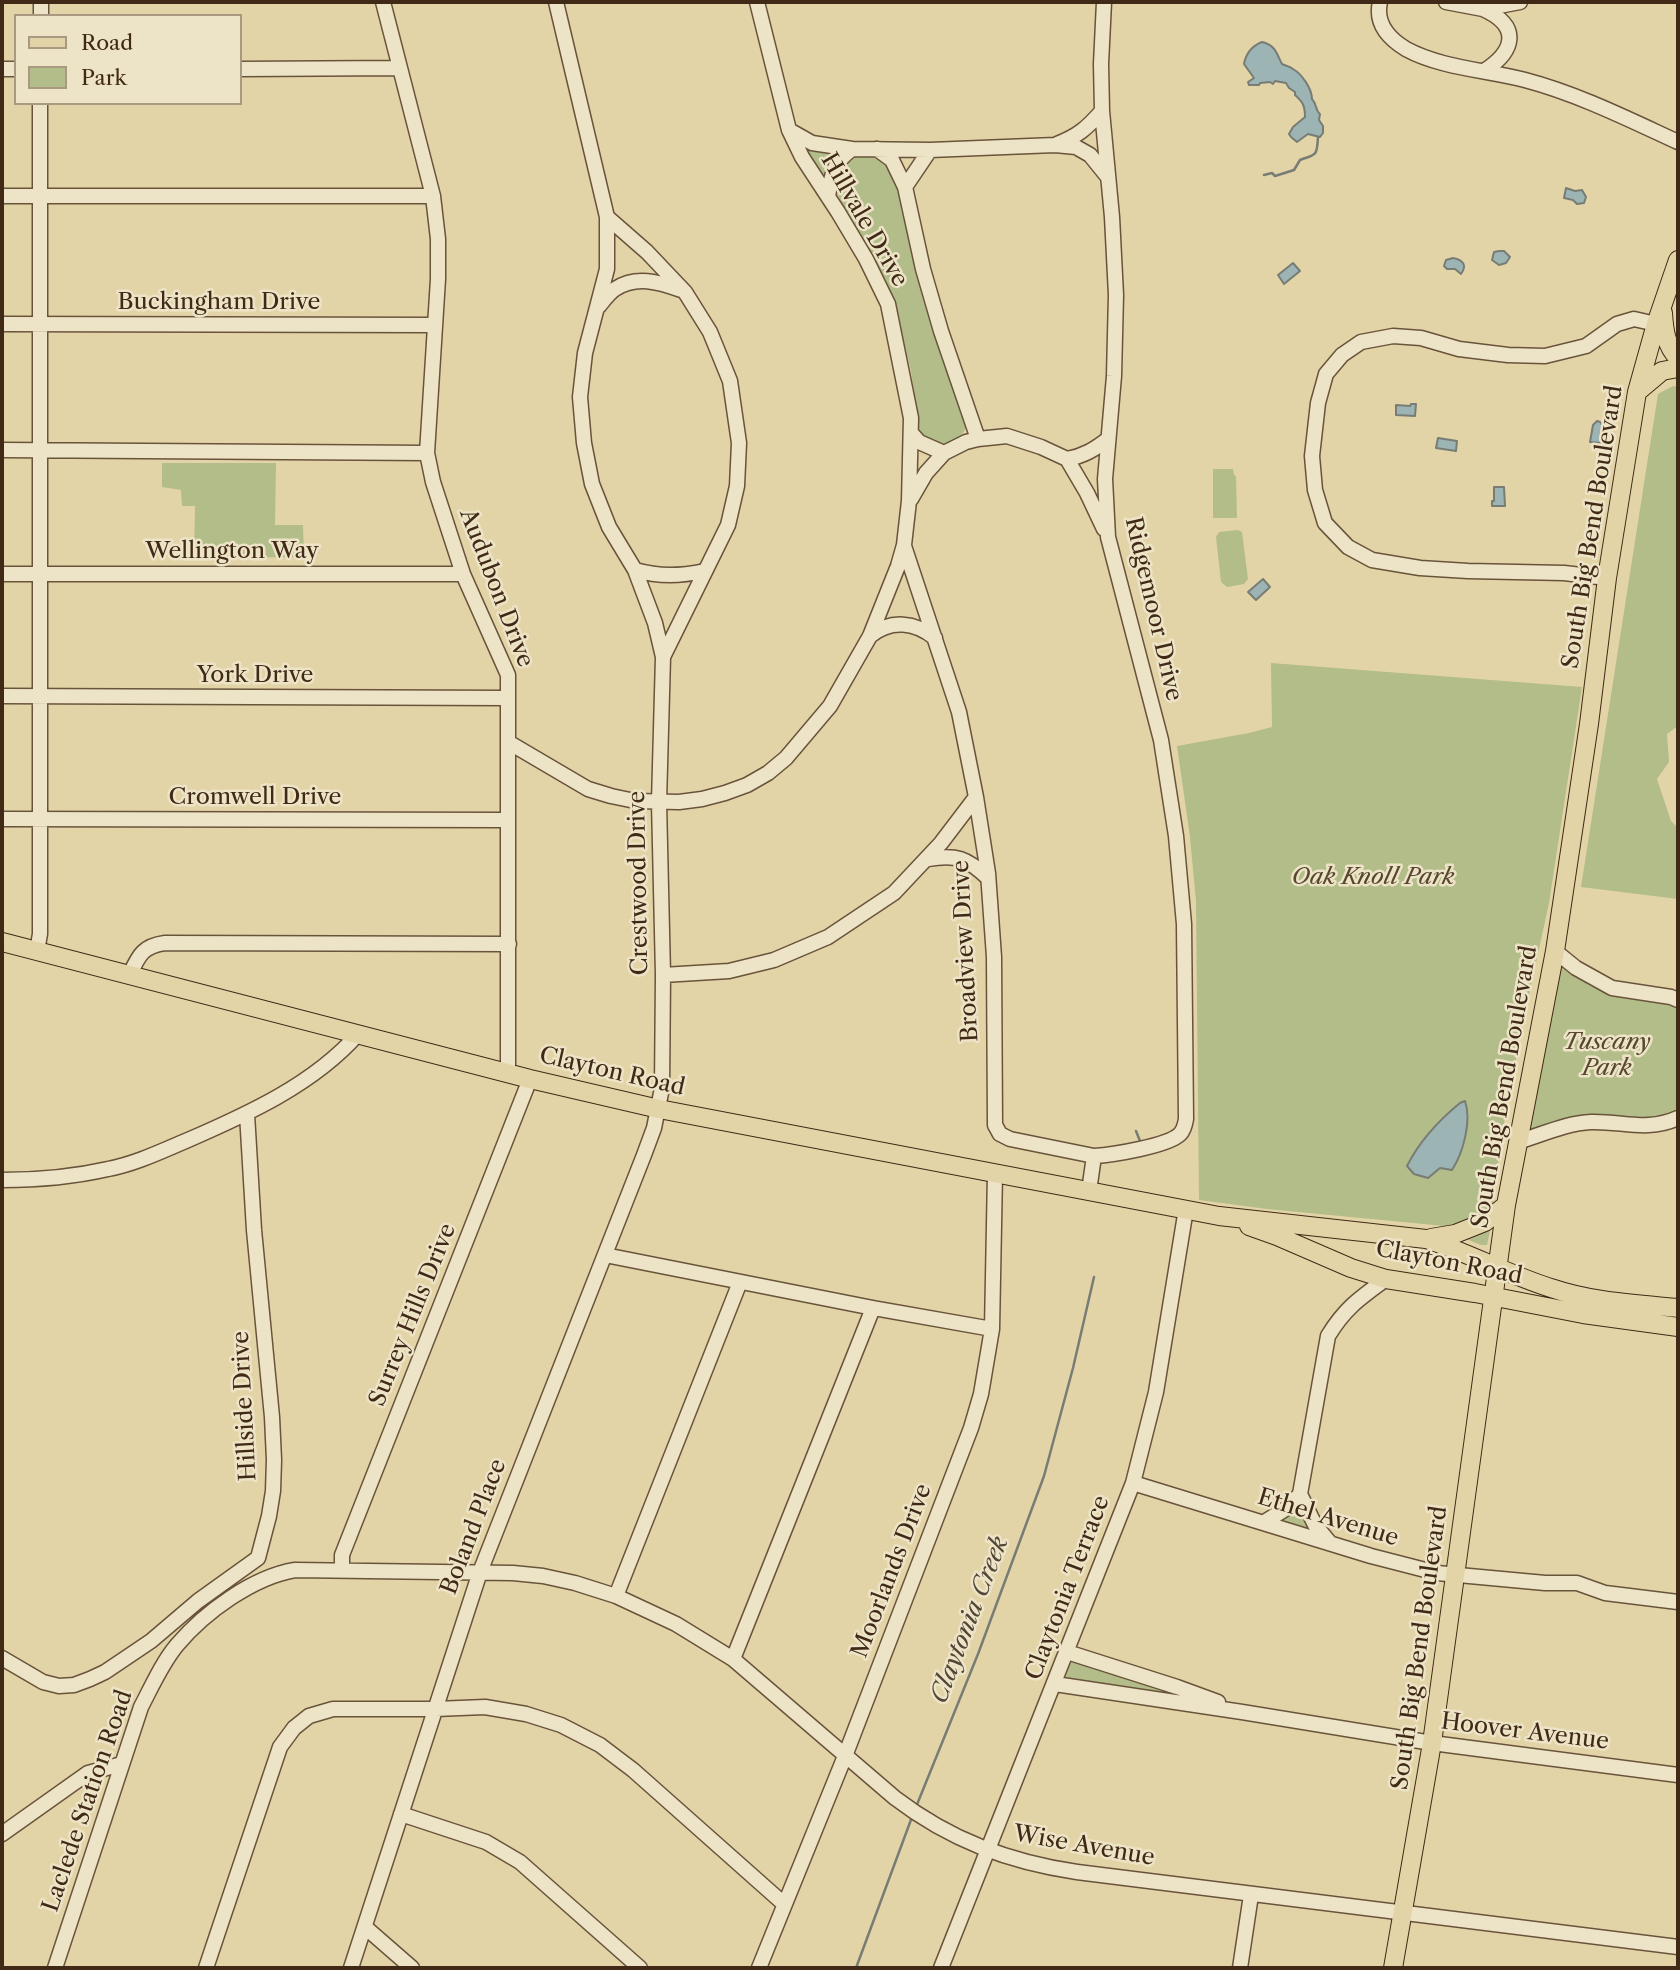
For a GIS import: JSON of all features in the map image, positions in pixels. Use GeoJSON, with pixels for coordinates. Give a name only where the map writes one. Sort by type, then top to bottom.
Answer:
{"type":"FeatureCollection","features":[{"type":"Feature","properties":{"kind":"main road","name":"South Big Bend Boulevard"},"geometry":{"type":"LineString","coordinates":[[1393,1968],[1432,1744],[1506,1205],[1555,951],[1637,391],[1678,260]]}},
{"type":"Feature","properties":{"kind":"main road"},"geometry":{"type":"LineString","coordinates":[[1663,304],[1665,334],[1670,348],[1678,358]]}},
{"type":"Feature","properties":{"kind":"main road"},"geometry":{"type":"LineString","coordinates":[[1637,391],[1662,371],[1678,366]]}},
{"type":"Feature","properties":{"kind":"main road","name":"Clayton Road"},"geometry":{"type":"LineString","coordinates":[[2,942],[530,1079],[659,1109],[1219,1216],[1426,1239],[1455,1248],[1549,1288],[1583,1298],[1678,1308]]}},
{"type":"Feature","properties":{"kind":"main road"},"geometry":{"type":"LineString","coordinates":[[1426,1239],[1455,1234],[1485,1222],[1506,1205]]}},
{"type":"Feature","properties":{"kind":"main road","name":"Clayton Road"},"geometry":{"type":"LineString","coordinates":[[1219,1216],[1386,1279],[1583,1314],[1678,1327]]}},
{"type":"Feature","properties":{"kind":"street","name":"Audubon Drive"},"geometry":{"type":"LineString","coordinates":[[383,2],[433,197],[438,239],[438,279],[426,453],[432,482],[463,574],[508,675],[508,1073]]}},
{"type":"Feature","properties":{"kind":"street","name":"Crestwood Drive"},"geometry":{"type":"LineString","coordinates":[[556,2],[607,217],[607,269],[585,353],[580,397],[583,437],[592,484],[609,527],[635,570],[655,624],[663,657],[659,802],[663,975],[662,1088],[659,1109]]}},
{"type":"Feature","properties":{"kind":"street","name":"Hillvale Drive"},"geometry":{"type":"LineString","coordinates":[[508,742],[588,789],[635,801],[702,799],[747,785],[786,758],[830,706],[879,618],[898,566],[904,545],[909,501],[911,418],[888,304],[866,260],[802,157],[789,130],[757,2]]}},
{"type":"Feature","properties":{"kind":"street","name":"Ridgemoor Drive"},"geometry":{"type":"LineString","coordinates":[[1094,1156],[1163,1143],[1179,1135],[1184,1128],[1185,1119],[1184,924],[1176,836],[1161,740],[1108,537],[1105,479],[1116,321],[1115,257],[1102,111],[1104,2]]}},
{"type":"Feature","properties":{"kind":"street"},"geometry":{"type":"LineString","coordinates":[[1380,2],[1379,22],[1388,35],[1405,48],[1437,62],[1526,80],[1580,98],[1678,142]]}},
{"type":"Feature","properties":{"kind":"street"},"geometry":{"type":"LineString","coordinates":[[1446,2],[1483,9],[1500,19],[1509,31]]}},
{"type":"Feature","properties":{"kind":"street"},"geometry":{"type":"LineString","coordinates":[[1520,2],[1509,31],[1508,49],[1517,69],[1526,80]]}},
{"type":"Feature","properties":{"kind":"street"},"geometry":{"type":"LineString","coordinates":[[1483,9],[1520,2]]}},
{"type":"Feature","properties":{"kind":"street"},"geometry":{"type":"LineString","coordinates":[[1484,71],[1508,49]]}},
{"type":"Feature","properties":{"kind":"street"},"geometry":{"type":"LineString","coordinates":[[242,69],[401,68]]}},
{"type":"Feature","properties":{"kind":"street"},"geometry":{"type":"LineString","coordinates":[[37,951],[40,933],[41,696],[40,105]]}},
{"type":"Feature","properties":{"kind":"street"},"geometry":{"type":"LineString","coordinates":[[1055,145],[1075,137],[1102,111]]}},
{"type":"Feature","properties":{"kind":"street"},"geometry":{"type":"LineString","coordinates":[[789,130],[812,142],[852,149],[930,150],[1055,145],[1076,147],[1090,155],[1107,176]]}},
{"type":"Feature","properties":{"kind":"street"},"geometry":{"type":"LineString","coordinates":[[828,196],[833,171],[841,157],[852,149]]}},
{"type":"Feature","properties":{"kind":"street","name":"Hillvale Drive"},"geometry":{"type":"LineString","coordinates":[[877,149],[892,160],[905,187],[923,269],[978,439]]}},
{"type":"Feature","properties":{"kind":"street"},"geometry":{"type":"LineString","coordinates":[[905,187],[930,150]]}},
{"type":"Feature","properties":{"kind":"street"},"geometry":{"type":"LineString","coordinates":[[2,196],[433,197]]}},
{"type":"Feature","properties":{"kind":"street","name":"Crestwood Drive"},"geometry":{"type":"LineString","coordinates":[[607,217],[647,252],[685,292],[710,332],[730,381],[738,443],[737,486],[728,525],[663,657]]}},
{"type":"Feature","properties":{"kind":"street"},"geometry":{"type":"LineString","coordinates":[[597,308],[614,290],[630,282],[650,281],[685,292]]}},
{"type":"Feature","properties":{"kind":"street"},"geometry":{"type":"LineString","coordinates":[[1608,578],[1564,573],[1420,568],[1372,560],[1348,547],[1325,523],[1315,490],[1312,456],[1318,403],[1326,374],[1342,355],[1361,342],[1393,336],[1421,338],[1459,349],[1545,356],[1586,346],[1625,321],[1634,319],[1656,324]]}},
{"type":"Feature","properties":{"kind":"street","name":"Buckingham Drive"},"geometry":{"type":"LineString","coordinates":[[2,324],[435,325]]}},
{"type":"Feature","properties":{"kind":"street"},"geometry":{"type":"LineString","coordinates":[[1645,360],[1678,366]]}},
{"type":"Feature","properties":{"kind":"street"},"geometry":{"type":"LineString","coordinates":[[911,433],[919,442],[944,453]]}},
{"type":"Feature","properties":{"kind":"street"},"geometry":{"type":"LineString","coordinates":[[909,501],[926,472],[944,453],[966,442],[1007,436],[1068,459],[1094,450],[1108,439]]}},
{"type":"Feature","properties":{"kind":"street"},"geometry":{"type":"LineString","coordinates":[[2,450],[426,453]]}},
{"type":"Feature","properties":{"kind":"street"},"geometry":{"type":"LineString","coordinates":[[1068,459],[1108,537]]}},
{"type":"Feature","properties":{"kind":"street","name":"Broadview Drive"},"geometry":{"type":"LineString","coordinates":[[904,545],[959,712],[976,797],[988,878],[994,957],[994,1119],[997,1131],[1010,1139],[1094,1156]]}},
{"type":"Feature","properties":{"kind":"street"},"geometry":{"type":"LineString","coordinates":[[635,570],[652,575],[672,576],[705,571]]}},
{"type":"Feature","properties":{"kind":"street","name":"Wellington Way"},"geometry":{"type":"LineString","coordinates":[[2,574],[463,574]]}},
{"type":"Feature","properties":{"kind":"street"},"geometry":{"type":"LineString","coordinates":[[870,636],[884,627],[901,624],[918,627],[935,638]]}},
{"type":"Feature","properties":{"kind":"street","name":"York Drive"},"geometry":{"type":"LineString","coordinates":[[2,696],[508,698]]}},
{"type":"Feature","properties":{"kind":"street"},"geometry":{"type":"LineString","coordinates":[[663,975],[729,971],[774,960],[828,937],[894,893],[928,859],[976,797]]}},
{"type":"Feature","properties":{"kind":"street","name":"Cromwell Drive"},"geometry":{"type":"LineString","coordinates":[[2,819],[508,820]]}},
{"type":"Feature","properties":{"kind":"street"},"geometry":{"type":"LineString","coordinates":[[928,859],[947,856],[964,860],[975,865],[988,878]]}},
{"type":"Feature","properties":{"kind":"street"},"geometry":{"type":"LineString","coordinates":[[130,974],[137,958],[145,949],[154,944],[165,943],[509,944]]}},
{"type":"Feature","properties":{"kind":"street"},"geometry":{"type":"LineString","coordinates":[[1555,951],[1576,968],[1612,988],[1678,1000]]}},
{"type":"Feature","properties":{"kind":"street"},"geometry":{"type":"LineString","coordinates":[[2,1180],[57,1178],[111,1169],[166,1150],[247,1114],[326,1066],[358,1034]]}},
{"type":"Feature","properties":{"kind":"street","name":"Surrey Hills Drive"},"geometry":{"type":"LineString","coordinates":[[342,1570],[342,1555],[530,1079]]}},
{"type":"Feature","properties":{"kind":"street","name":"Boland Place"},"geometry":{"type":"LineString","coordinates":[[351,1968],[480,1572],[648,1146],[659,1109]]}},
{"type":"Feature","properties":{"kind":"street","name":"Hillside Drive"},"geometry":{"type":"LineString","coordinates":[[2,1658],[43,1682],[59,1686],[74,1685],[90,1679],[151,1641],[198,1601],[258,1558],[270,1516],[274,1470],[247,1114]]}},
{"type":"Feature","properties":{"kind":"street"},"geometry":{"type":"LineString","coordinates":[[1517,1142],[1574,1124],[1593,1122],[1640,1126],[1664,1124],[1678,1118]]}},
{"type":"Feature","properties":{"kind":"street"},"geometry":{"type":"LineString","coordinates":[[1090,1191],[1094,1156]]}},
{"type":"Feature","properties":{"kind":"street","name":"Moorlands Drive"},"geometry":{"type":"LineString","coordinates":[[759,1968],[845,1756],[971,1428],[981,1394],[992,1329],[995,1173]]}},
{"type":"Feature","properties":{"kind":"street","name":"Claytonia Terrace"},"geometry":{"type":"LineString","coordinates":[[941,1968],[1133,1483],[1156,1392],[1186,1209]]}},
{"type":"Feature","properties":{"kind":"street"},"geometry":{"type":"LineString","coordinates":[[605,1255],[992,1329]]}},
{"type":"Feature","properties":{"kind":"street"},"geometry":{"type":"LineString","coordinates":[[1263,1523],[1290,1506],[1300,1494],[1328,1336],[1340,1317],[1355,1301],[1386,1279]]}},
{"type":"Feature","properties":{"kind":"street"},"geometry":{"type":"LineString","coordinates":[[616,1596],[740,1282]]}},
{"type":"Feature","properties":{"kind":"street"},"geometry":{"type":"LineString","coordinates":[[733,1659],[873,1308]]}},
{"type":"Feature","properties":{"kind":"street","name":"Ethel Avenue"},"geometry":{"type":"LineString","coordinates":[[1133,1483],[1371,1556],[1437,1573],[1545,1583],[1577,1583],[1605,1593],[1678,1602]]}},
{"type":"Feature","properties":{"kind":"street"},"geometry":{"type":"LineString","coordinates":[[1300,1494],[1315,1525],[1331,1544]]}},
{"type":"Feature","properties":{"kind":"street","name":"Laclede Station Road"},"geometry":{"type":"LineString","coordinates":[[55,1968],[141,1707],[161,1669],[196,1625],[252,1585],[277,1573],[296,1570],[480,1572]]}},
{"type":"Feature","properties":{"kind":"street","name":"Wise Avenue"},"geometry":{"type":"LineString","coordinates":[[480,1572],[544,1576],[575,1583],[616,1596],[676,1624],[733,1659],[913,1811],[953,1836],[987,1850],[1051,1868],[1678,1947]]}},
{"type":"Feature","properties":{"kind":"street","name":"Hoover Avenue"},"geometry":{"type":"LineString","coordinates":[[1067,1652],[1177,1687],[1242,1712]]}},
{"type":"Feature","properties":{"kind":"street","name":"Hoover Avenue"},"geometry":{"type":"LineString","coordinates":[[1055,1684],[1432,1744],[1678,1775]]}},
{"type":"Feature","properties":{"kind":"street"},"geometry":{"type":"LineString","coordinates":[[206,1968],[280,1747],[294,1728],[309,1716],[333,1709],[485,1707],[526,1714],[561,1725],[600,1745],[632,1770],[784,1904]]}},
{"type":"Feature","properties":{"kind":"street"},"geometry":{"type":"LineString","coordinates":[[2,1834],[88,1773],[122,1764]]}},
{"type":"Feature","properties":{"kind":"street"},"geometry":{"type":"LineString","coordinates":[[401,1814],[486,1843],[520,1862],[640,1968]]}},
{"type":"Feature","properties":{"kind":"street"},"geometry":{"type":"LineString","coordinates":[[1240,1968],[1251,1895]]}},
{"type":"Feature","properties":{"kind":"street"},"geometry":{"type":"LineString","coordinates":[[365,1927],[412,1968]]}},
{"type":"Feature","properties":{"kind":"green space"},"geometry":{"type":"Polygon","coordinates":[[[808,148],[838,153],[825,178],[806,152],[808,148]]]}},
{"type":"Feature","properties":{"kind":"green space"},"geometry":{"type":"Polygon","coordinates":[[[856,155],[878,155],[895,172],[967,426],[959,438],[951,443],[927,443],[919,431],[911,371],[895,309],[880,270],[836,192],[841,171],[856,155]]]}},
{"type":"Feature","properties":{"kind":"green space"},"geometry":{"type":"Polygon","coordinates":[[[1673,386],[1678,387],[1678,726],[1667,734],[1669,762],[1657,779],[1671,821],[1678,828],[1678,899],[1581,887],[1658,394],[1673,386]]]}},
{"type":"Feature","properties":{"kind":"green space"},"geometry":{"type":"Polygon","coordinates":[[[162,463],[276,463],[275,525],[303,525],[304,557],[194,558],[195,506],[182,506],[181,490],[162,487],[162,463]]]}},
{"type":"Feature","properties":{"kind":"green space"},"geometry":{"type":"Polygon","coordinates":[[[1213,469],[1233,469],[1236,476],[1237,518],[1213,518],[1213,469]]]}},
{"type":"Feature","properties":{"kind":"green space"},"geometry":{"type":"Polygon","coordinates":[[[1219,532],[1242,532],[1248,579],[1244,584],[1227,587],[1221,582],[1216,537],[1219,532]]]}},
{"type":"Feature","properties":{"kind":"green space","name":"Oak Knoll Park"},"geometry":{"type":"Polygon","coordinates":[[[1271,663],[1582,687],[1549,903],[1502,1134],[1493,1203],[1490,1211],[1455,1227],[1199,1200],[1196,901],[1177,746],[1272,727],[1271,663]]]}},
{"type":"Feature","properties":{"kind":"green space","name":"Tuscany Park"},"geometry":{"type":"Polygon","coordinates":[[[1555,951],[1607,985],[1678,1000],[1678,1118],[1593,1122],[1517,1142],[1555,951]]]}},
{"type":"Feature","properties":{"kind":"green space"},"geometry":{"type":"Polygon","coordinates":[[[1491,1226],[1487,1245],[1461,1237],[1491,1226]]]}},
{"type":"Feature","properties":{"kind":"green space"},"geometry":{"type":"Polygon","coordinates":[[[1300,1508],[1309,1530],[1283,1522],[1282,1519],[1300,1508]]]}},
{"type":"Feature","properties":{"kind":"green space"},"geometry":{"type":"Polygon","coordinates":[[[1072,1662],[1179,1695],[1178,1697],[1065,1679],[1072,1662]]]}},
{"type":"Feature","properties":{"kind":"water"},"geometry":{"type":"Polygon","coordinates":[[[1262,42],[1273,48],[1282,64],[1291,67],[1306,82],[1320,114],[1323,133],[1320,137],[1308,134],[1297,142],[1289,134],[1305,117],[1305,113],[1302,102],[1286,83],[1275,81],[1273,84],[1270,82],[1249,85],[1248,82],[1254,78],[1244,64],[1245,60],[1250,50],[1262,42]]]}},
{"type":"Feature","properties":{"kind":"water"},"geometry":{"type":"Polygon","coordinates":[[[1566,188],[1582,190],[1586,197],[1584,203],[1577,204],[1564,198],[1566,188]]]}},
{"type":"Feature","properties":{"kind":"water"},"geometry":{"type":"Polygon","coordinates":[[[1504,251],[1510,257],[1506,263],[1499,265],[1492,260],[1494,252],[1504,251]]]}},
{"type":"Feature","properties":{"kind":"water"},"geometry":{"type":"Polygon","coordinates":[[[1453,258],[1463,264],[1461,274],[1444,266],[1446,260],[1453,258]]]}},
{"type":"Feature","properties":{"kind":"water"},"geometry":{"type":"Polygon","coordinates":[[[1293,263],[1300,271],[1284,284],[1278,275],[1293,263]]]}},
{"type":"Feature","properties":{"kind":"water"},"geometry":{"type":"Polygon","coordinates":[[[1416,404],[1415,416],[1396,415],[1396,405],[1416,404]]]}},
{"type":"Feature","properties":{"kind":"water"},"geometry":{"type":"Polygon","coordinates":[[[1597,421],[1603,426],[1601,443],[1590,442],[1593,425],[1597,421]]]}},
{"type":"Feature","properties":{"kind":"water"},"geometry":{"type":"Polygon","coordinates":[[[1438,438],[1457,441],[1456,451],[1436,448],[1438,438]]]}},
{"type":"Feature","properties":{"kind":"water"},"geometry":{"type":"Polygon","coordinates":[[[1494,487],[1504,487],[1505,506],[1492,506],[1494,487]]]}},
{"type":"Feature","properties":{"kind":"water"},"geometry":{"type":"Polygon","coordinates":[[[1263,579],[1270,587],[1256,600],[1248,592],[1263,579]]]}},
{"type":"Feature","properties":{"kind":"water"},"geometry":{"type":"Polygon","coordinates":[[[1465,1101],[1465,1137],[1452,1170],[1440,1168],[1428,1178],[1414,1174],[1407,1166],[1418,1148],[1444,1117],[1465,1101]]]}},
{"type":"Feature","properties":{"kind":"waterway"},"geometry":{"type":"LineString","coordinates":[[1264,175],[1272,173],[1275,176],[1294,170],[1300,160],[1314,154],[1318,137]]}},
{"type":"Feature","properties":{"kind":"waterway"},"geometry":{"type":"LineString","coordinates":[[1136,1131],[1140,1141]]}},
{"type":"Feature","properties":{"kind":"waterway","name":"Claytonia Creek"},"geometry":{"type":"LineString","coordinates":[[916,1807],[978,1654],[1044,1476],[1094,1277]]}},
{"type":"Feature","properties":{"kind":"waterway","name":"Claytonia Creek"},"geometry":{"type":"LineString","coordinates":[[856,1968],[912,1817]]}}]}
